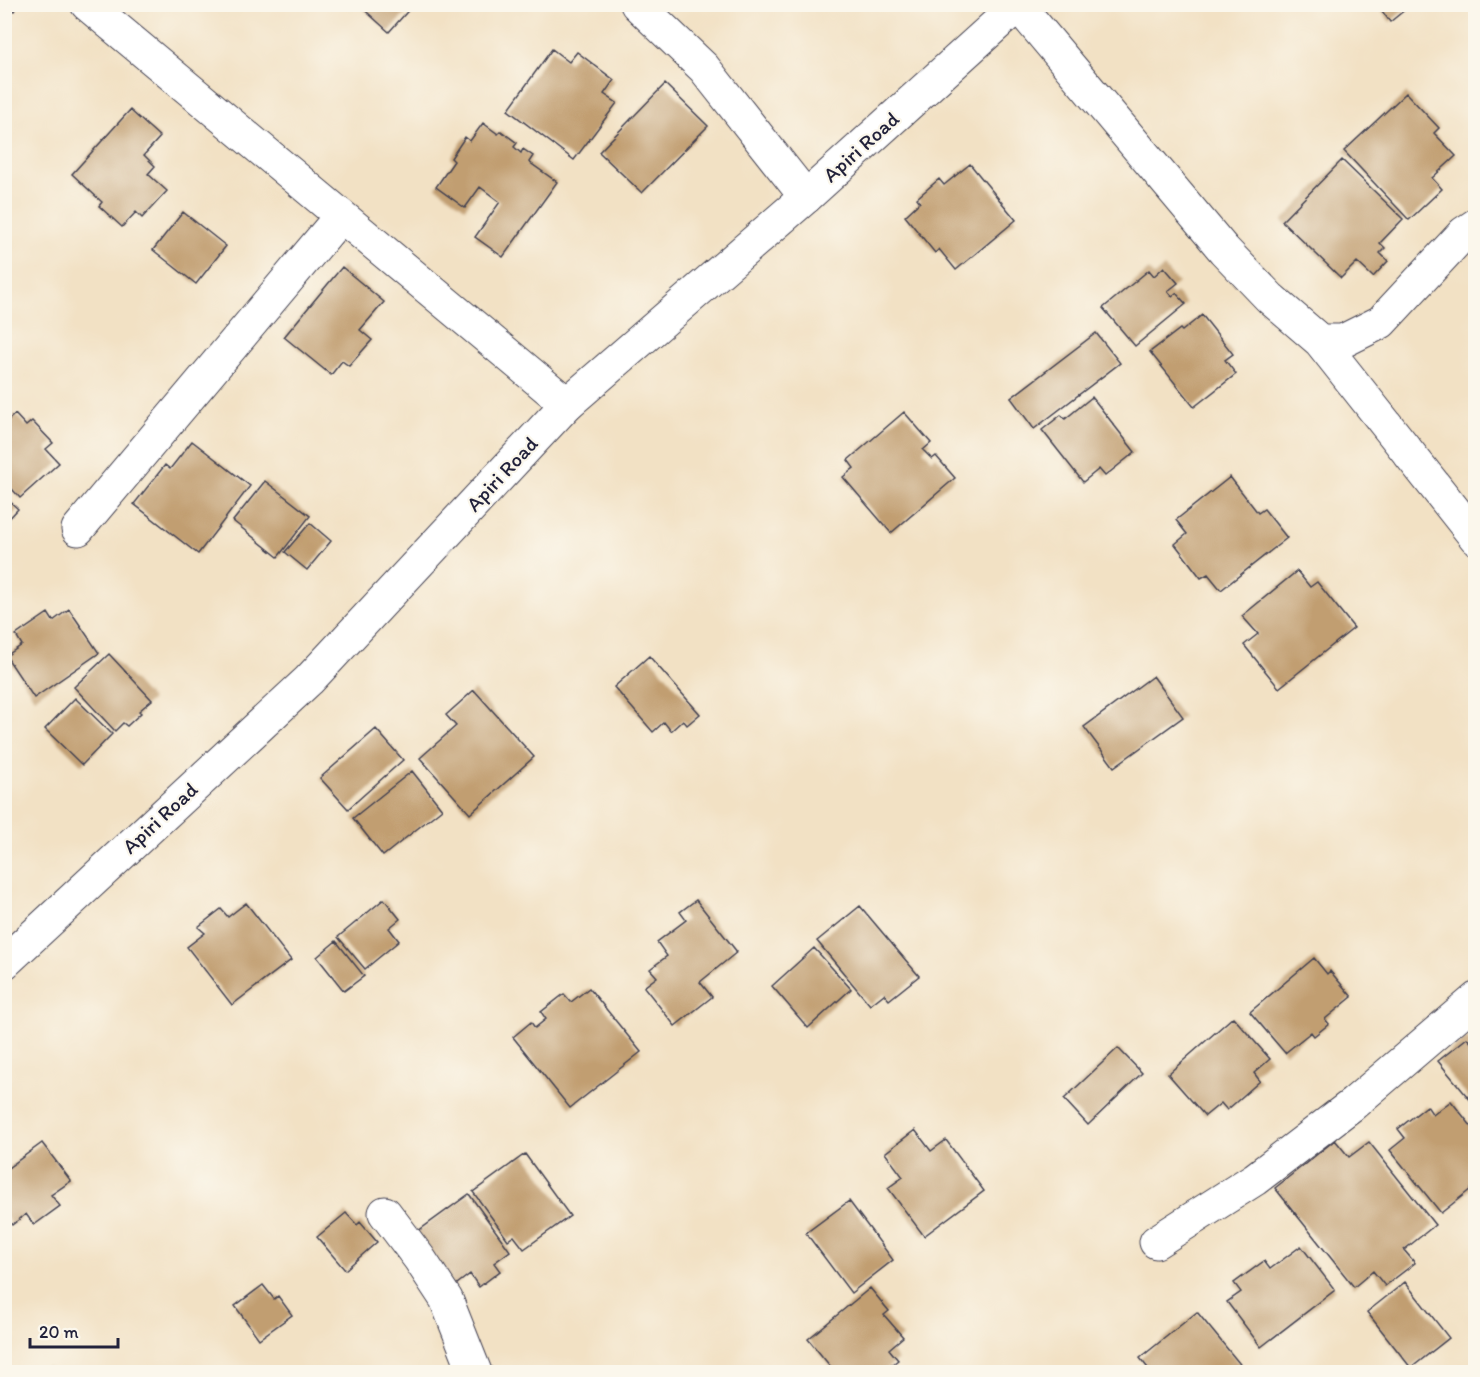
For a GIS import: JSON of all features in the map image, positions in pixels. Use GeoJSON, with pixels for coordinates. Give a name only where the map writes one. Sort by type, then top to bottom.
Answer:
{"type":"FeatureCollection","features":[{"type":"Feature","properties":{"kind":"street"},"geometry":{"type":"LineString","coordinates":[[87,4],[567,404]]}},
{"type":"Feature","properties":{"kind":"street"},"geometry":{"type":"LineString","coordinates":[[637,4],[704,68],[806,197]]}},
{"type":"Feature","properties":{"kind":"street"},"geometry":{"type":"LineString","coordinates":[[1018,5],[1224,250],[1270,298],[1320,341],[1476,538]]}},
{"type":"Feature","properties":{"kind":"street","name":"Apiri Road"},"geometry":{"type":"LineString","coordinates":[[4,963],[309,680],[567,404],[806,197],[1018,5]]}},
{"type":"Feature","properties":{"kind":"street"},"geometry":{"type":"LineString","coordinates":[[78,529],[341,216]]}},
{"type":"Feature","properties":{"kind":"street"},"geometry":{"type":"LineString","coordinates":[[1320,341],[1343,341],[1381,322],[1464,233],[1476,225]]}},
{"type":"Feature","properties":{"kind":"street"},"geometry":{"type":"LineString","coordinates":[[1156,1242],[1255,1179],[1353,1104],[1476,999]]}},
{"type":"Feature","properties":{"kind":"street"},"geometry":{"type":"LineString","coordinates":[[385,1213],[446,1299],[475,1372]]}},
{"type":"Feature","properties":{"kind":"building"},"geometry":{"type":"Polygon","coordinates":[[[4,4],[18,4],[14,11],[4,4]]]}},
{"type":"Feature","properties":{"kind":"building"},"geometry":{"type":"Polygon","coordinates":[[[358,4],[414,4],[389,32],[358,4]]]}},
{"type":"Feature","properties":{"kind":"building"},"geometry":{"type":"Polygon","coordinates":[[[1377,4],[1412,4],[1390,22],[1377,4]]]}},
{"type":"Feature","properties":{"kind":"building"},"geometry":{"type":"Polygon","coordinates":[[[552,49],[569,62],[577,52],[614,80],[604,94],[617,103],[574,160],[508,110],[552,49]]]}},
{"type":"Feature","properties":{"kind":"building"},"geometry":{"type":"Polygon","coordinates":[[[665,84],[708,126],[642,193],[599,152],[665,84]]]}},
{"type":"Feature","properties":{"kind":"building"},"geometry":{"type":"Polygon","coordinates":[[[1406,93],[1439,128],[1434,133],[1456,156],[1432,178],[1442,189],[1409,220],[1344,151],[1406,93]]]}},
{"type":"Feature","properties":{"kind":"building"},"geometry":{"type":"Polygon","coordinates":[[[130,110],[160,137],[144,155],[155,166],[148,174],[167,191],[142,218],[136,212],[122,227],[99,206],[102,202],[72,174],[130,110]]]}},
{"type":"Feature","properties":{"kind":"building"},"geometry":{"type":"Polygon","coordinates":[[[483,123],[498,134],[501,131],[517,143],[514,147],[521,153],[523,149],[533,156],[529,162],[557,182],[503,257],[475,237],[500,202],[480,187],[465,208],[436,187],[454,161],[451,158],[465,137],[470,141],[483,123]]]}},
{"type":"Feature","properties":{"kind":"building"},"geometry":{"type":"Polygon","coordinates":[[[1342,160],[1403,219],[1380,243],[1385,248],[1380,253],[1388,261],[1373,277],[1357,262],[1341,278],[1282,221],[1342,160]]]}},
{"type":"Feature","properties":{"kind":"building"},"geometry":{"type":"Polygon","coordinates":[[[970,164],[1016,220],[956,270],[939,249],[935,253],[905,216],[920,202],[917,198],[939,179],[944,185],[970,164]]]}},
{"type":"Feature","properties":{"kind":"building"},"geometry":{"type":"Polygon","coordinates":[[[183,212],[226,246],[196,284],[153,250],[183,212]]]}},
{"type":"Feature","properties":{"kind":"building"},"geometry":{"type":"Polygon","coordinates":[[[342,267],[384,302],[360,330],[372,340],[349,366],[342,361],[331,375],[284,337],[342,267]]]}},
{"type":"Feature","properties":{"kind":"building"},"geometry":{"type":"Polygon","coordinates":[[[1164,267],[1178,283],[1168,291],[1172,296],[1176,293],[1186,304],[1135,346],[1103,308],[1149,270],[1154,276],[1164,267]]]}},
{"type":"Feature","properties":{"kind":"building"},"geometry":{"type":"Polygon","coordinates":[[[1202,315],[1233,354],[1225,360],[1236,374],[1194,407],[1150,352],[1202,315]]]}},
{"type":"Feature","properties":{"kind":"building"},"geometry":{"type":"Polygon","coordinates":[[[1096,333],[1120,363],[1034,429],[1011,398],[1096,333]]]}},
{"type":"Feature","properties":{"kind":"building"},"geometry":{"type":"Polygon","coordinates":[[[1092,397],[1135,452],[1105,476],[1099,469],[1083,482],[1042,430],[1061,415],[1065,419],[1092,397]]]}},
{"type":"Feature","properties":{"kind":"building"},"geometry":{"type":"Polygon","coordinates":[[[904,412],[931,443],[923,450],[932,459],[936,456],[955,478],[891,533],[843,477],[854,468],[848,460],[904,412]]]}},
{"type":"Feature","properties":{"kind":"building"},"geometry":{"type":"Polygon","coordinates":[[[15,414],[26,426],[32,421],[53,443],[46,449],[59,463],[20,498],[4,480],[4,424],[15,414]]]}},
{"type":"Feature","properties":{"kind":"building"},"geometry":{"type":"Polygon","coordinates":[[[192,441],[250,486],[198,554],[134,504],[165,465],[170,469],[192,441]]]}},
{"type":"Feature","properties":{"kind":"building"},"geometry":{"type":"Polygon","coordinates":[[[1230,477],[1258,513],[1264,509],[1287,538],[1221,590],[1208,574],[1201,578],[1175,544],[1187,534],[1176,520],[1230,477]]]}},
{"type":"Feature","properties":{"kind":"building"},"geometry":{"type":"Polygon","coordinates":[[[265,481],[310,516],[278,557],[233,521],[265,481]]]}},
{"type":"Feature","properties":{"kind":"building"},"geometry":{"type":"Polygon","coordinates":[[[4,496],[18,509],[4,524],[4,496]]]}},
{"type":"Feature","properties":{"kind":"building"},"geometry":{"type":"Polygon","coordinates":[[[310,523],[331,541],[307,570],[285,552],[310,523]]]}},
{"type":"Feature","properties":{"kind":"building"},"geometry":{"type":"Polygon","coordinates":[[[1297,571],[1310,587],[1317,582],[1354,628],[1279,688],[1244,645],[1258,634],[1242,616],[1297,571]]]}},
{"type":"Feature","properties":{"kind":"building"},"geometry":{"type":"Polygon","coordinates":[[[69,609],[99,653],[34,698],[6,656],[22,645],[16,635],[48,613],[53,621],[69,609]]]}},
{"type":"Feature","properties":{"kind":"building"},"geometry":{"type":"Polygon","coordinates":[[[109,654],[152,700],[127,726],[123,723],[115,731],[74,687],[109,654]]]}},
{"type":"Feature","properties":{"kind":"building"},"geometry":{"type":"Polygon","coordinates":[[[649,656],[700,714],[687,725],[683,720],[671,731],[664,722],[653,732],[614,687],[649,656]]]}},
{"type":"Feature","properties":{"kind":"building"},"geometry":{"type":"Polygon","coordinates":[[[1153,676],[1183,717],[1114,767],[1084,727],[1153,676]]]}},
{"type":"Feature","properties":{"kind":"building"},"geometry":{"type":"Polygon","coordinates":[[[474,690],[534,757],[470,814],[420,758],[456,726],[446,715],[474,690]]]}},
{"type":"Feature","properties":{"kind":"building"},"geometry":{"type":"Polygon","coordinates":[[[75,698],[112,734],[82,765],[45,729],[75,698]]]}},
{"type":"Feature","properties":{"kind":"building"},"geometry":{"type":"Polygon","coordinates":[[[376,729],[403,760],[348,809],[320,778],[376,729]]]}},
{"type":"Feature","properties":{"kind":"building"},"geometry":{"type":"Polygon","coordinates":[[[412,771],[442,809],[383,856],[353,818],[412,771]]]}},
{"type":"Feature","properties":{"kind":"building"},"geometry":{"type":"Polygon","coordinates":[[[384,899],[400,919],[389,928],[399,941],[365,969],[338,937],[384,899]]]}},
{"type":"Feature","properties":{"kind":"building"},"geometry":{"type":"Polygon","coordinates":[[[696,900],[737,952],[700,982],[712,997],[675,1026],[644,987],[657,977],[650,969],[667,956],[657,942],[686,920],[680,912],[696,900]]]}},
{"type":"Feature","properties":{"kind":"building"},"geometry":{"type":"Polygon","coordinates":[[[246,903],[291,960],[232,1005],[187,947],[205,933],[198,927],[221,909],[228,917],[246,903]]]}},
{"type":"Feature","properties":{"kind":"building"},"geometry":{"type":"Polygon","coordinates":[[[860,906],[919,976],[889,1000],[884,994],[870,1005],[817,941],[860,906]]]}},
{"type":"Feature","properties":{"kind":"building"},"geometry":{"type":"Polygon","coordinates":[[[336,941],[364,976],[344,991],[317,957],[336,941]]]}},
{"type":"Feature","properties":{"kind":"building"},"geometry":{"type":"Polygon","coordinates":[[[814,948],[851,989],[808,1028],[772,986],[814,948]]]}},
{"type":"Feature","properties":{"kind":"building"},"geometry":{"type":"Polygon","coordinates":[[[1314,958],[1327,974],[1330,971],[1352,997],[1325,1019],[1329,1024],[1314,1036],[1311,1032],[1285,1053],[1250,1012],[1314,958]]]}},
{"type":"Feature","properties":{"kind":"building"},"geometry":{"type":"Polygon","coordinates":[[[589,988],[641,1052],[570,1108],[513,1037],[531,1022],[535,1028],[546,1019],[541,1012],[564,994],[571,1002],[589,988]]]}},
{"type":"Feature","properties":{"kind":"building"},"geometry":{"type":"Polygon","coordinates":[[[1233,1017],[1270,1059],[1254,1073],[1260,1081],[1227,1110],[1221,1103],[1205,1116],[1168,1074],[1233,1017]]]}},
{"type":"Feature","properties":{"kind":"building"},"geometry":{"type":"Polygon","coordinates":[[[1467,1038],[1476,1048],[1476,1107],[1438,1061],[1467,1038]]]}},
{"type":"Feature","properties":{"kind":"building"},"geometry":{"type":"Polygon","coordinates":[[[1118,1048],[1142,1073],[1088,1125],[1064,1099],[1118,1048]]]}},
{"type":"Feature","properties":{"kind":"building"},"geometry":{"type":"Polygon","coordinates":[[[1451,1101],[1476,1132],[1476,1185],[1441,1213],[1390,1150],[1405,1138],[1398,1129],[1427,1106],[1433,1115],[1451,1101]]]}},
{"type":"Feature","properties":{"kind":"building"},"geometry":{"type":"Polygon","coordinates":[[[915,1130],[931,1151],[946,1140],[984,1191],[924,1236],[888,1188],[903,1177],[885,1153],[915,1130]]]}},
{"type":"Feature","properties":{"kind":"building"},"geometry":{"type":"Polygon","coordinates":[[[1335,1140],[1349,1157],[1369,1142],[1435,1225],[1404,1250],[1415,1263],[1385,1286],[1373,1271],[1354,1287],[1275,1188],[1335,1140]]]}},
{"type":"Feature","properties":{"kind":"building"},"geometry":{"type":"Polygon","coordinates":[[[42,1143],[71,1181],[51,1195],[60,1206],[34,1225],[26,1214],[12,1225],[4,1214],[4,1171],[42,1143]]]}},
{"type":"Feature","properties":{"kind":"building"},"geometry":{"type":"Polygon","coordinates":[[[525,1154],[570,1216],[524,1249],[514,1236],[508,1240],[473,1192],[525,1154]]]}},
{"type":"Feature","properties":{"kind":"building"},"geometry":{"type":"Polygon","coordinates":[[[469,1194],[510,1251],[494,1263],[500,1271],[479,1287],[470,1274],[453,1287],[414,1234],[469,1194]]]}},
{"type":"Feature","properties":{"kind":"building"},"geometry":{"type":"Polygon","coordinates":[[[849,1201],[893,1260],[851,1293],[806,1233],[849,1201]]]}},
{"type":"Feature","properties":{"kind":"building"},"geometry":{"type":"Polygon","coordinates":[[[346,1213],[357,1225],[360,1222],[377,1242],[345,1270],[317,1237],[346,1213]]]}},
{"type":"Feature","properties":{"kind":"building"},"geometry":{"type":"Polygon","coordinates":[[[1301,1246],[1335,1290],[1261,1347],[1227,1302],[1241,1292],[1234,1283],[1264,1261],[1270,1269],[1301,1246]]]}},
{"type":"Feature","properties":{"kind":"building"},"geometry":{"type":"Polygon","coordinates":[[[1405,1282],[1449,1338],[1411,1368],[1367,1312],[1405,1282]]]}},
{"type":"Feature","properties":{"kind":"building"},"geometry":{"type":"Polygon","coordinates":[[[263,1285],[274,1299],[278,1296],[292,1315],[259,1339],[235,1306],[263,1285]]]}},
{"type":"Feature","properties":{"kind":"building"},"geometry":{"type":"Polygon","coordinates":[[[870,1288],[889,1311],[884,1315],[903,1337],[889,1349],[898,1360],[883,1372],[835,1372],[808,1339],[870,1288]]]}},
{"type":"Feature","properties":{"kind":"building"},"geometry":{"type":"Polygon","coordinates":[[[1197,1312],[1244,1369],[1239,1372],[1151,1372],[1140,1358],[1197,1312]]]}},
{"type":"Feature","properties":{"kind":"building"},"geometry":{"type":"Polygon","coordinates":[[[48,1366],[51,1372],[35,1372],[48,1366]]]}}]}
